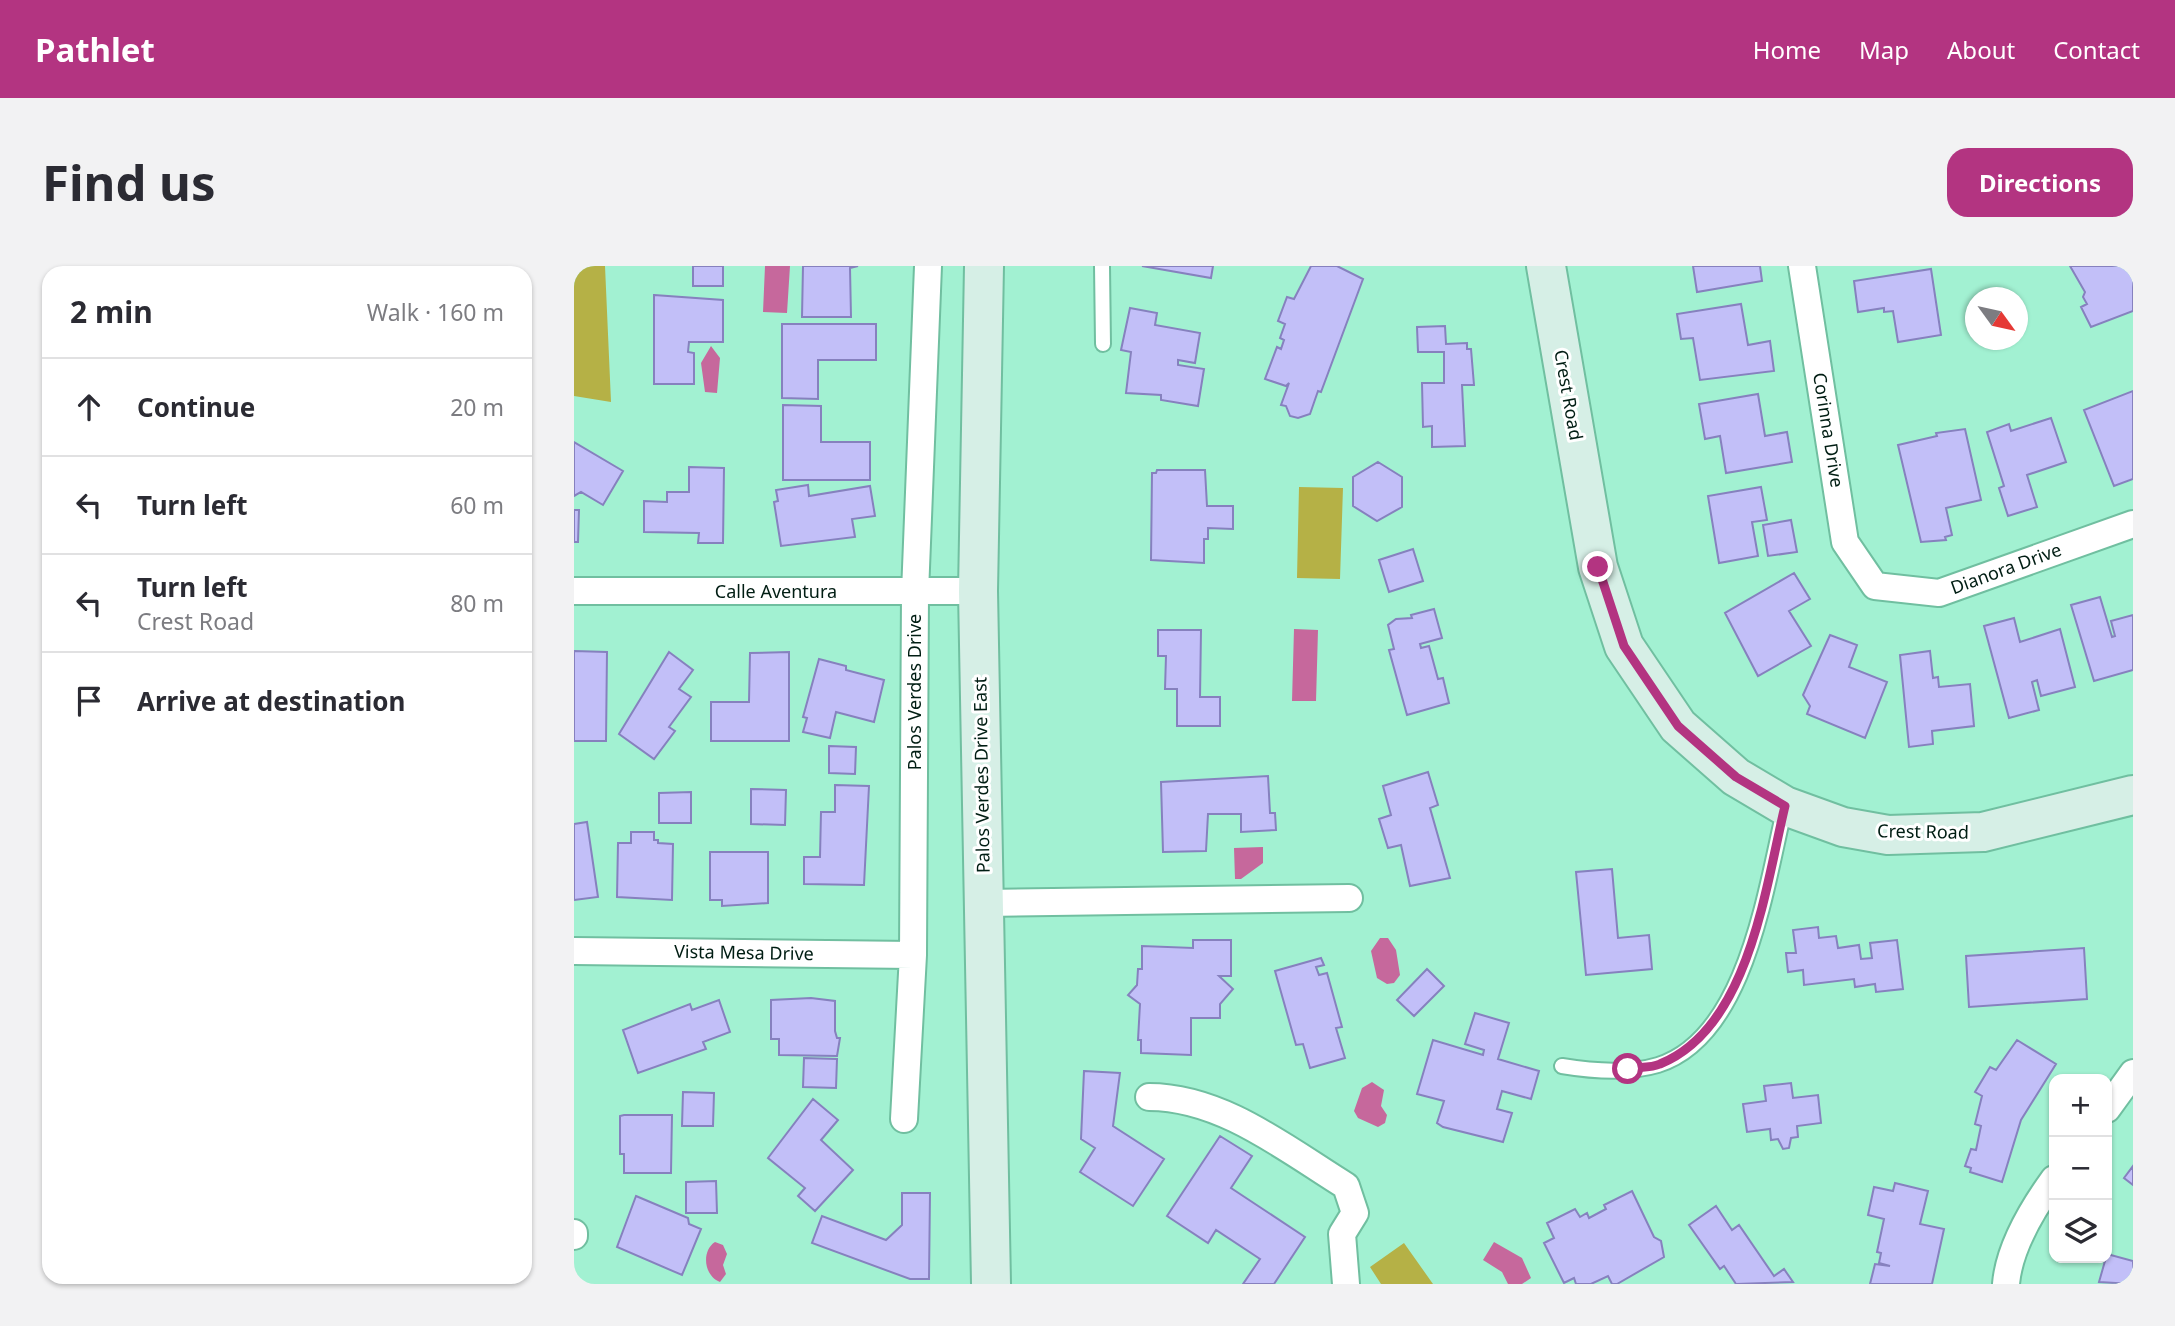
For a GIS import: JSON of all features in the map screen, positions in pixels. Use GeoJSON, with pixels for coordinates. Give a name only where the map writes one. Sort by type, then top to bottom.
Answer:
{"type":"FeatureCollection","features":[{"type":"Feature","properties":{"kind":"street","name":"Palos Verdes Drive"},"geometry":{"type":"LineString","coordinates":[[904,1119],[913,955],[915,593],[928,266]]}},
{"type":"Feature","properties":{"kind":"street","name":"Palos Verdes Drive East"},"geometry":{"type":"LineString","coordinates":[[984,266],[978,591],[991,1284]]}},
{"type":"Feature","properties":{"kind":"street","name":"Crest Road"},"geometry":{"type":"LineString","coordinates":[[1546,266],[1598,567],[1624,646],[1678,726],[1736,777],[1785,806],[1854,829],[1888,835],[1983,832],[2133,795]]}},
{"type":"Feature","properties":{"kind":"street","name":"Corinna Drive"},"geometry":{"type":"LineString","coordinates":[[1802,266],[1846,542],[1875,586]]}},
{"type":"Feature","properties":{"kind":"street","name":"Dianora Drive"},"geometry":{"type":"LineString","coordinates":[[1875,586],[1939,593],[2133,524]]}},
{"type":"Feature","properties":{"kind":"street","name":"Calle Aventura"},"geometry":{"type":"LineString","coordinates":[[574,591],[978,591]]}},
{"type":"Feature","properties":{"kind":"street"},"geometry":{"type":"LineString","coordinates":[[984,903],[1349,898]]}},
{"type":"Feature","properties":{"kind":"street","name":"Vista Mesa Drive"},"geometry":{"type":"LineString","coordinates":[[574,951],[913,955]]}},
{"type":"Feature","properties":{"kind":"street"},"geometry":{"type":"LineString","coordinates":[[2112,1102],[2133,1073]]}},
{"type":"Feature","properties":{"kind":"street"},"geometry":{"type":"LineString","coordinates":[[1150,1097],[1176,1097],[1237,1119],[1346,1186],[1355,1213],[1342,1234],[1346,1284]]}},
{"type":"Feature","properties":{"kind":"street"},"geometry":{"type":"LineString","coordinates":[[2006,1284],[2008,1265],[2049,1186]]}},
{"type":"Feature","properties":{"kind":"lane"},"geometry":{"type":"LineString","coordinates":[[1102,266],[1104,344]]}},
{"type":"Feature","properties":{"kind":"lane"},"geometry":{"type":"LineString","coordinates":[[1562,1066],[1595,1072],[1658,1065],[1693,1045],[1711,1028],[1729,996],[1751,943],[1785,806]]}},
{"type":"Feature","properties":{"kind":"shaded area"},"geometry":{"type":"Polygon","coordinates":[[[574,266],[605,266],[611,402],[574,396],[574,266]]]}},
{"type":"Feature","properties":{"kind":"shaded area"},"geometry":{"type":"Polygon","coordinates":[[[765,266],[790,266],[787,313],[763,312],[765,266]]]}},
{"type":"Feature","properties":{"kind":"shaded area"},"geometry":{"type":"Polygon","coordinates":[[[711,346],[720,358],[717,393],[705,392],[701,363],[711,346]]]}},
{"type":"Feature","properties":{"kind":"shaded area"},"geometry":{"type":"Polygon","coordinates":[[[1299,487],[1343,488],[1340,579],[1297,578],[1299,487]]]}},
{"type":"Feature","properties":{"kind":"shaded area"},"geometry":{"type":"Polygon","coordinates":[[[1294,629],[1318,630],[1316,701],[1292,701],[1294,629]]]}},
{"type":"Feature","properties":{"kind":"shaded area"},"geometry":{"type":"Polygon","coordinates":[[[1263,847],[1263,863],[1241,879],[1235,879],[1234,848],[1263,847]]]}},
{"type":"Feature","properties":{"kind":"shaded area"},"geometry":{"type":"Polygon","coordinates":[[[1380,938],[1388,938],[1396,950],[1400,975],[1394,983],[1387,984],[1377,978],[1371,951],[1380,938]]]}},
{"type":"Feature","properties":{"kind":"shaded area"},"geometry":{"type":"Polygon","coordinates":[[[1372,1082],[1384,1090],[1381,1106],[1387,1115],[1385,1123],[1378,1127],[1358,1118],[1354,1111],[1362,1088],[1372,1082]]]}},
{"type":"Feature","properties":{"kind":"shaded area"},"geometry":{"type":"Polygon","coordinates":[[[715,1242],[723,1245],[727,1254],[723,1265],[726,1274],[720,1282],[710,1274],[706,1263],[708,1251],[715,1242]]]}},
{"type":"Feature","properties":{"kind":"shaded area"},"geometry":{"type":"Polygon","coordinates":[[[1494,1242],[1522,1258],[1531,1278],[1522,1284],[1508,1284],[1502,1272],[1483,1260],[1494,1242]]]}},
{"type":"Feature","properties":{"kind":"shaded area"},"geometry":{"type":"Polygon","coordinates":[[[1404,1243],[1433,1284],[1381,1284],[1370,1267],[1404,1243]]]}},
{"type":"Feature","properties":{"kind":"building"},"geometry":{"type":"Polygon","coordinates":[[[693,266],[723,266],[723,286],[693,286],[693,266]]]}},
{"type":"Feature","properties":{"kind":"building"},"geometry":{"type":"Polygon","coordinates":[[[803,266],[858,266],[850,268],[851,317],[802,317],[803,266]]]}},
{"type":"Feature","properties":{"kind":"building"},"geometry":{"type":"Polygon","coordinates":[[[1142,266],[1213,266],[1211,278],[1142,266]]]}},
{"type":"Feature","properties":{"kind":"building"},"geometry":{"type":"Polygon","coordinates":[[[1311,266],[1337,266],[1363,279],[1321,392],[1318,391],[1310,414],[1298,418],[1290,416],[1286,406],[1281,405],[1289,383],[1286,386],[1265,379],[1277,347],[1281,349],[1284,340],[1280,338],[1285,324],[1278,321],[1287,297],[1294,299],[1311,266]]]}},
{"type":"Feature","properties":{"kind":"building"},"geometry":{"type":"Polygon","coordinates":[[[1693,266],[1760,266],[1762,281],[1697,292],[1693,266]]]}},
{"type":"Feature","properties":{"kind":"building"},"geometry":{"type":"Polygon","coordinates":[[[2070,266],[2133,266],[2133,311],[2091,327],[2081,307],[2087,304],[2083,297],[2085,292],[2070,266]]]}},
{"type":"Feature","properties":{"kind":"building"},"geometry":{"type":"Polygon","coordinates":[[[1931,269],[1941,335],[1898,342],[1893,311],[1884,312],[1884,308],[1858,312],[1854,281],[1931,269]]]}},
{"type":"Feature","properties":{"kind":"building"},"geometry":{"type":"Polygon","coordinates":[[[654,295],[723,300],[723,342],[689,342],[688,352],[694,353],[694,384],[654,384],[654,295]]]}},
{"type":"Feature","properties":{"kind":"building"},"geometry":{"type":"Polygon","coordinates":[[[1741,304],[1748,345],[1770,341],[1774,371],[1700,380],[1693,338],[1681,339],[1677,314],[1741,304]]]}},
{"type":"Feature","properties":{"kind":"building"},"geometry":{"type":"Polygon","coordinates":[[[1130,308],[1157,313],[1155,325],[1200,333],[1195,363],[1178,360],[1178,365],[1204,369],[1198,406],[1161,400],[1161,395],[1126,393],[1131,352],[1121,350],[1130,308]]]}},
{"type":"Feature","properties":{"kind":"building"},"geometry":{"type":"Polygon","coordinates":[[[782,324],[876,324],[876,360],[818,360],[818,399],[782,398],[782,324]]]}},
{"type":"Feature","properties":{"kind":"building"},"geometry":{"type":"Polygon","coordinates":[[[1445,326],[1446,344],[1467,343],[1467,349],[1471,349],[1474,385],[1462,385],[1465,446],[1432,447],[1432,426],[1423,427],[1422,383],[1444,383],[1444,352],[1418,352],[1417,327],[1445,326]]]}},
{"type":"Feature","properties":{"kind":"building"},"geometry":{"type":"Polygon","coordinates":[[[2133,391],[2133,479],[2114,486],[2084,410],[2133,391]]]}},
{"type":"Feature","properties":{"kind":"building"},"geometry":{"type":"Polygon","coordinates":[[[1758,394],[1765,436],[1787,432],[1792,462],[1726,473],[1720,436],[1705,439],[1699,404],[1758,394]]]}},
{"type":"Feature","properties":{"kind":"building"},"geometry":{"type":"Polygon","coordinates":[[[783,405],[821,406],[821,442],[870,442],[870,480],[783,480],[783,405]]]}},
{"type":"Feature","properties":{"kind":"building"},"geometry":{"type":"Polygon","coordinates":[[[2051,418],[2066,462],[2027,475],[2037,507],[2008,516],[1999,488],[2004,486],[1987,432],[2009,424],[2011,431],[2051,418]]]}},
{"type":"Feature","properties":{"kind":"building"},"geometry":{"type":"Polygon","coordinates":[[[1965,429],[1981,500],[1946,508],[1952,535],[1945,537],[1946,540],[1921,542],[1898,445],[1937,436],[1936,433],[1965,429]]]}},
{"type":"Feature","properties":{"kind":"building"},"geometry":{"type":"Polygon","coordinates":[[[574,442],[623,471],[603,505],[581,492],[574,496],[574,442]]]}},
{"type":"Feature","properties":{"kind":"building"},"geometry":{"type":"Polygon","coordinates":[[[1378,462],[1402,477],[1402,507],[1377,521],[1353,506],[1353,477],[1378,462]]]}},
{"type":"Feature","properties":{"kind":"building"},"geometry":{"type":"Polygon","coordinates":[[[689,467],[724,468],[723,543],[698,543],[699,533],[644,532],[644,501],[667,502],[667,492],[689,492],[689,467]]]}},
{"type":"Feature","properties":{"kind":"building"},"geometry":{"type":"Polygon","coordinates":[[[1157,470],[1205,470],[1207,506],[1233,506],[1233,529],[1208,528],[1208,539],[1204,539],[1204,563],[1151,560],[1152,473],[1157,470]]]}},
{"type":"Feature","properties":{"kind":"building"},"geometry":{"type":"Polygon","coordinates":[[[808,485],[809,496],[870,486],[875,516],[852,519],[855,537],[781,546],[774,502],[778,501],[776,490],[808,485]]]}},
{"type":"Feature","properties":{"kind":"building"},"geometry":{"type":"Polygon","coordinates":[[[1761,487],[1767,520],[1752,522],[1758,556],[1719,563],[1708,496],[1761,487]]]}},
{"type":"Feature","properties":{"kind":"building"},"geometry":{"type":"Polygon","coordinates":[[[574,510],[579,510],[578,542],[574,542],[574,510]]]}},
{"type":"Feature","properties":{"kind":"building"},"geometry":{"type":"Polygon","coordinates":[[[1791,520],[1797,552],[1768,556],[1763,525],[1791,520]]]}},
{"type":"Feature","properties":{"kind":"building"},"geometry":{"type":"Polygon","coordinates":[[[1413,549],[1423,581],[1389,592],[1379,560],[1413,549]]]}},
{"type":"Feature","properties":{"kind":"building"},"geometry":{"type":"Polygon","coordinates":[[[1794,573],[1810,599],[1789,611],[1811,646],[1758,676],[1725,613],[1794,573]]]}},
{"type":"Feature","properties":{"kind":"building"},"geometry":{"type":"Polygon","coordinates":[[[2100,597],[2112,637],[2115,636],[2111,621],[2133,615],[2133,670],[2094,681],[2071,605],[2100,597]]]}},
{"type":"Feature","properties":{"kind":"building"},"geometry":{"type":"Polygon","coordinates":[[[1434,609],[1442,638],[1420,644],[1421,648],[1429,646],[1438,679],[1443,678],[1449,703],[1407,715],[1389,650],[1394,649],[1388,625],[1396,619],[1412,618],[1411,615],[1434,609]]]}},
{"type":"Feature","properties":{"kind":"building"},"geometry":{"type":"Polygon","coordinates":[[[2014,618],[2020,642],[2060,629],[2075,687],[2041,696],[2037,680],[2032,682],[2039,710],[2009,718],[1984,626],[2014,618]]]}},
{"type":"Feature","properties":{"kind":"building"},"geometry":{"type":"Polygon","coordinates":[[[1158,630],[1201,630],[1200,697],[1220,697],[1220,726],[1177,726],[1177,689],[1165,689],[1166,656],[1158,656],[1158,630]]]}},
{"type":"Feature","properties":{"kind":"building"},"geometry":{"type":"Polygon","coordinates":[[[1830,635],[1857,645],[1849,667],[1887,682],[1865,738],[1807,714],[1810,706],[1803,695],[1830,635]]]}},
{"type":"Feature","properties":{"kind":"building"},"geometry":{"type":"Polygon","coordinates":[[[574,651],[607,652],[606,741],[574,741],[574,651]]]}},
{"type":"Feature","properties":{"kind":"building"},"geometry":{"type":"Polygon","coordinates":[[[1930,651],[1933,678],[1938,677],[1939,687],[1970,684],[1974,726],[1932,731],[1933,744],[1909,747],[1900,655],[1930,651]]]}},
{"type":"Feature","properties":{"kind":"building"},"geometry":{"type":"Polygon","coordinates":[[[669,652],[693,670],[679,689],[691,697],[669,727],[675,731],[654,759],[619,734],[669,652]]]}},
{"type":"Feature","properties":{"kind":"building"},"geometry":{"type":"Polygon","coordinates":[[[789,652],[789,741],[711,741],[711,702],[749,702],[750,653],[789,652]]]}},
{"type":"Feature","properties":{"kind":"building"},"geometry":{"type":"Polygon","coordinates":[[[819,659],[846,666],[846,670],[884,680],[874,722],[836,712],[830,738],[803,732],[807,718],[803,717],[819,659]]]}},
{"type":"Feature","properties":{"kind":"building"},"geometry":{"type":"Polygon","coordinates":[[[829,746],[856,747],[855,774],[829,773],[829,746]]]}},
{"type":"Feature","properties":{"kind":"building"},"geometry":{"type":"Polygon","coordinates":[[[1428,772],[1438,805],[1430,808],[1450,878],[1410,886],[1401,845],[1388,848],[1379,819],[1391,815],[1383,786],[1428,772]]]}},
{"type":"Feature","properties":{"kind":"building"},"geometry":{"type":"Polygon","coordinates":[[[1268,776],[1270,813],[1275,813],[1276,830],[1241,832],[1241,814],[1208,814],[1206,851],[1163,852],[1161,782],[1268,776]]]}},
{"type":"Feature","properties":{"kind":"building"},"geometry":{"type":"Polygon","coordinates":[[[835,785],[869,786],[864,885],[804,884],[804,857],[820,857],[821,812],[835,812],[835,785]]]}},
{"type":"Feature","properties":{"kind":"building"},"geometry":{"type":"Polygon","coordinates":[[[751,789],[786,790],[785,825],[751,824],[751,789]]]}},
{"type":"Feature","properties":{"kind":"building"},"geometry":{"type":"Polygon","coordinates":[[[691,792],[691,823],[659,823],[659,793],[691,792]]]}},
{"type":"Feature","properties":{"kind":"building"},"geometry":{"type":"Polygon","coordinates":[[[587,822],[598,897],[574,900],[574,824],[587,822]]]}},
{"type":"Feature","properties":{"kind":"building"},"geometry":{"type":"Polygon","coordinates":[[[631,832],[654,832],[654,840],[658,840],[658,843],[673,844],[672,900],[617,897],[618,843],[631,843],[631,832]]]}},
{"type":"Feature","properties":{"kind":"building"},"geometry":{"type":"Polygon","coordinates":[[[710,852],[768,852],[768,903],[722,906],[722,900],[710,900],[710,852]]]}},
{"type":"Feature","properties":{"kind":"building"},"geometry":{"type":"Polygon","coordinates":[[[1612,869],[1618,938],[1649,935],[1652,969],[1586,975],[1576,872],[1612,869]]]}},
{"type":"Feature","properties":{"kind":"building"},"geometry":{"type":"Polygon","coordinates":[[[1818,927],[1819,938],[1836,936],[1838,948],[1859,945],[1861,959],[1872,958],[1870,943],[1897,940],[1903,989],[1876,992],[1875,984],[1855,987],[1854,979],[1804,985],[1803,970],[1788,972],[1786,953],[1796,953],[1793,930],[1818,927]]]}},
{"type":"Feature","properties":{"kind":"building"},"geometry":{"type":"Polygon","coordinates":[[[1193,940],[1231,940],[1231,976],[1219,976],[1233,989],[1220,1004],[1220,1018],[1191,1018],[1191,1055],[1141,1053],[1141,1040],[1138,1040],[1140,1004],[1128,995],[1137,985],[1138,969],[1142,969],[1142,946],[1193,948],[1193,940]]]}},
{"type":"Feature","properties":{"kind":"building"},"geometry":{"type":"Polygon","coordinates":[[[2084,948],[2087,999],[1969,1007],[1966,956],[2084,948]]]}},
{"type":"Feature","properties":{"kind":"building"},"geometry":{"type":"Polygon","coordinates":[[[1321,958],[1324,965],[1316,967],[1319,975],[1327,973],[1342,1027],[1336,1028],[1345,1058],[1310,1068],[1303,1044],[1296,1045],[1275,971],[1321,958]]]}},
{"type":"Feature","properties":{"kind":"building"},"geometry":{"type":"Polygon","coordinates":[[[1427,969],[1444,986],[1414,1016],[1397,1000],[1427,969]]]}},
{"type":"Feature","properties":{"kind":"building"},"geometry":{"type":"Polygon","coordinates":[[[811,998],[835,1001],[835,1031],[837,1038],[840,1038],[837,1056],[779,1055],[779,1039],[771,1039],[771,1000],[811,998]]]}},
{"type":"Feature","properties":{"kind":"building"},"geometry":{"type":"Polygon","coordinates":[[[719,1000],[730,1032],[703,1042],[706,1049],[638,1073],[623,1030],[690,1004],[692,1010],[719,1000]]]}},
{"type":"Feature","properties":{"kind":"building"},"geometry":{"type":"Polygon","coordinates":[[[1475,1013],[1509,1023],[1498,1059],[1539,1071],[1531,1099],[1502,1091],[1497,1109],[1512,1113],[1503,1142],[1443,1127],[1437,1123],[1444,1101],[1417,1094],[1433,1040],[1483,1055],[1484,1050],[1465,1044],[1475,1013]]]}},
{"type":"Feature","properties":{"kind":"building"},"geometry":{"type":"Polygon","coordinates":[[[2017,1040],[2056,1064],[2021,1120],[2002,1182],[1970,1172],[1971,1168],[1965,1166],[1971,1149],[1976,1150],[1981,1126],[1975,1124],[1982,1096],[1975,1092],[1990,1067],[1996,1070],[2017,1040]]]}},
{"type":"Feature","properties":{"kind":"building"},"geometry":{"type":"Polygon","coordinates":[[[804,1058],[837,1059],[836,1088],[803,1087],[804,1058]]]}},
{"type":"Feature","properties":{"kind":"building"},"geometry":{"type":"Polygon","coordinates":[[[1084,1071],[1120,1073],[1113,1126],[1164,1159],[1133,1206],[1080,1172],[1095,1148],[1081,1139],[1084,1071]]]}},
{"type":"Feature","properties":{"kind":"building"},"geometry":{"type":"Polygon","coordinates":[[[1791,1083],[1793,1098],[1818,1095],[1821,1123],[1797,1126],[1798,1137],[1791,1138],[1789,1148],[1783,1149],[1778,1139],[1771,1140],[1770,1129],[1747,1132],[1743,1104],[1766,1101],[1764,1086],[1791,1083]]]}},
{"type":"Feature","properties":{"kind":"building"},"geometry":{"type":"Polygon","coordinates":[[[683,1092],[714,1093],[713,1126],[682,1126],[683,1092]]]}},
{"type":"Feature","properties":{"kind":"building"},"geometry":{"type":"Polygon","coordinates":[[[813,1099],[838,1120],[821,1140],[853,1170],[815,1211],[798,1196],[805,1188],[768,1158],[813,1099]]]}},
{"type":"Feature","properties":{"kind":"building"},"geometry":{"type":"Polygon","coordinates":[[[672,1115],[671,1173],[624,1173],[624,1154],[620,1154],[620,1116],[672,1115]]]}},
{"type":"Feature","properties":{"kind":"building"},"geometry":{"type":"Polygon","coordinates":[[[1220,1136],[1252,1156],[1231,1188],[1305,1237],[1274,1284],[1243,1284],[1260,1259],[1216,1230],[1208,1243],[1167,1216],[1220,1136]]]}},
{"type":"Feature","properties":{"kind":"building"},"geometry":{"type":"Polygon","coordinates":[[[2133,1166],[2133,1185],[2124,1178],[2133,1166]]]}},
{"type":"Feature","properties":{"kind":"building"},"geometry":{"type":"Polygon","coordinates":[[[716,1181],[717,1213],[686,1213],[686,1182],[716,1181]]]}},
{"type":"Feature","properties":{"kind":"building"},"geometry":{"type":"Polygon","coordinates":[[[1895,1183],[1928,1191],[1920,1224],[1944,1229],[1932,1284],[1870,1284],[1875,1264],[1890,1266],[1879,1263],[1881,1253],[1877,1252],[1884,1219],[1868,1215],[1874,1187],[1893,1191],[1895,1183]]]}},
{"type":"Feature","properties":{"kind":"building"},"geometry":{"type":"Polygon","coordinates":[[[1632,1191],[1654,1237],[1661,1241],[1664,1257],[1617,1284],[1612,1284],[1608,1276],[1591,1284],[1576,1284],[1574,1278],[1564,1283],[1544,1243],[1554,1238],[1547,1223],[1575,1209],[1580,1217],[1587,1213],[1589,1218],[1606,1209],[1604,1205],[1632,1191]]]}},
{"type":"Feature","properties":{"kind":"building"},"geometry":{"type":"Polygon","coordinates":[[[902,1193],[930,1193],[929,1279],[910,1279],[812,1243],[822,1216],[886,1240],[902,1225],[902,1193]]]}},
{"type":"Feature","properties":{"kind":"building"},"geometry":{"type":"Polygon","coordinates":[[[636,1196],[688,1218],[689,1224],[701,1229],[682,1275],[617,1247],[636,1196]]]}},
{"type":"Feature","properties":{"kind":"building"},"geometry":{"type":"Polygon","coordinates":[[[1716,1206],[1732,1230],[1739,1225],[1774,1276],[1784,1269],[1793,1282],[1736,1284],[1724,1266],[1720,1269],[1689,1225],[1716,1206]]]}},
{"type":"Feature","properties":{"kind":"building"},"geometry":{"type":"Polygon","coordinates":[[[2112,1255],[2133,1261],[2133,1284],[2099,1282],[2104,1263],[2112,1263],[2112,1255]]]}},
{"type":"Feature","properties":{"kind":"route"},"geometry":{"type":"LineString","coordinates":[[1598,567],[1624,646],[1678,726],[1736,777],[1785,806],[1751,943],[1729,996],[1711,1028],[1693,1045],[1658,1065],[1628,1069]]}}]}
